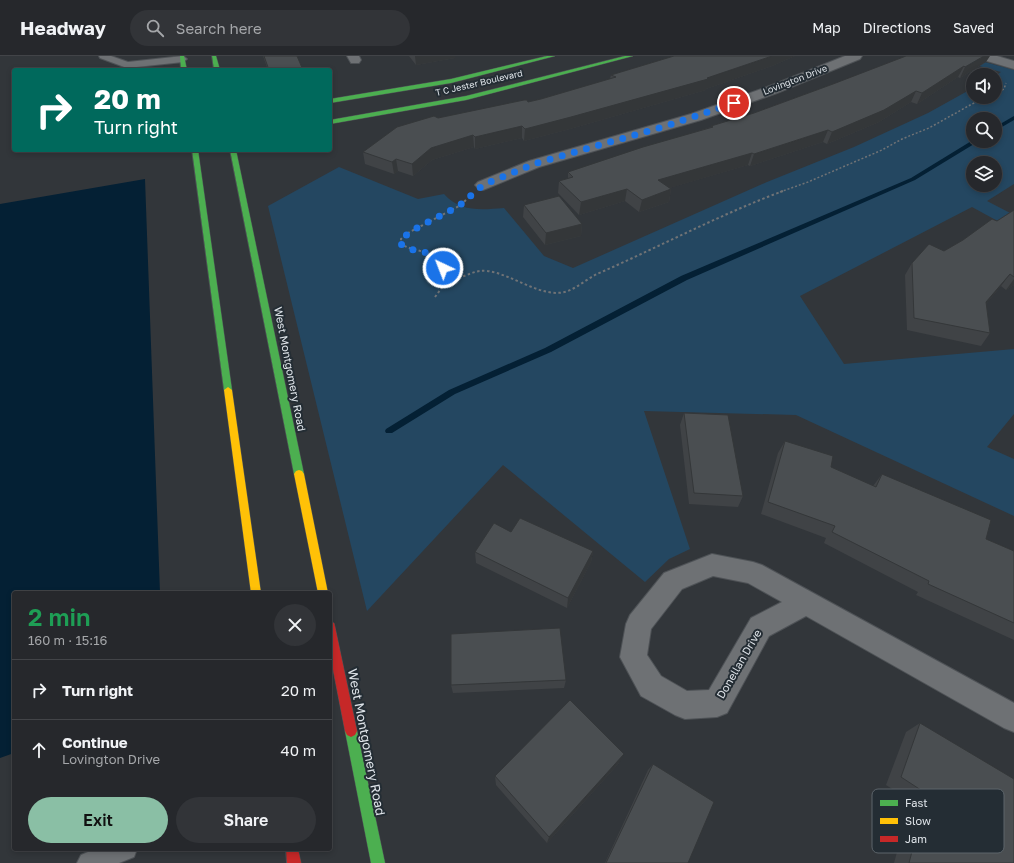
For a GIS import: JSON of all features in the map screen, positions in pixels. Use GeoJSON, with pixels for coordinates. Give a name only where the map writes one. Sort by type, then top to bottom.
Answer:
{"type":"FeatureCollection","features":[{"type":"Feature","properties":{"kind":"main road"},"geometry":{"type":"LineString","coordinates":[[214,56],[217,68]]}},
{"type":"Feature","properties":{"kind":"main road","name":"T C Jester Boulevard"},"geometry":{"type":"LineString","coordinates":[[332,101],[451,81],[553,56]]}},
{"type":"Feature","properties":{"kind":"main road","name":"T C Jester Boulevard"},"geometry":{"type":"LineString","coordinates":[[332,122],[466,98],[631,56]]}},
{"type":"Feature","properties":{"kind":"main road"},"geometry":{"type":"LineString","coordinates":[[183,57],[184,68]]}},
{"type":"Feature","properties":{"kind":"main road"},"geometry":{"type":"LineString","coordinates":[[195,152],[256,591]]}},
{"type":"Feature","properties":{"kind":"main road","name":"West Montgomery Road"},"geometry":{"type":"LineString","coordinates":[[234,152],[323,591]]}},
{"type":"Feature","properties":{"kind":"main road","name":"West Montgomery Road"},"geometry":{"type":"LineString","coordinates":[[332,637],[378,863]]}},
{"type":"Feature","properties":{"kind":"main road"},"geometry":{"type":"LineString","coordinates":[[292,851],[294,863]]}},
{"type":"Feature","properties":{"kind":"street","name":"Lovington Drive"},"geometry":{"type":"LineString","coordinates":[[483,185],[534,164],[696,117],[772,90],[856,56]]}},
{"type":"Feature","properties":{"kind":"street"},"geometry":{"type":"LineString","coordinates":[[984,56],[1014,65]]}},
{"type":"Feature","properties":{"kind":"street","name":"Donellan Drive"},"geometry":{"type":"LineString","coordinates":[[806,602],[760,627],[717,703],[685,705],[651,686],[633,657],[639,624],[673,581],[712,565],[753,573],[806,602],[1014,718]]}},
{"type":"Feature","properties":{"kind":"lane"},"geometry":{"type":"LineString","coordinates":[[103,56],[126,65],[183,57]]}},
{"type":"Feature","properties":{"kind":"lane"},"geometry":{"type":"LineString","coordinates":[[89,863],[121,851]]}},
{"type":"Feature","properties":{"kind":"path"},"geometry":{"type":"LineString","coordinates":[[483,185],[459,206],[413,230],[401,239],[401,244],[405,248],[435,255],[443,264],[441,271],[449,278],[463,277],[472,272],[486,271],[498,273],[550,293],[568,291],[589,278],[637,257],[690,230],[882,150],[902,139],[929,128],[973,104]]}},
{"type":"Feature","properties":{"kind":"path"},"geometry":{"type":"LineString","coordinates":[[435,297],[449,278]]}},
{"type":"Feature","properties":{"kind":"shaded area"},"geometry":{"type":"Polygon","coordinates":[[[943,56],[970,58],[1014,70],[1014,184],[1002,192],[1002,156],[966,156],[966,192],[1001,192],[987,201],[1014,215],[1014,230],[972,207],[800,296],[844,364],[1014,349],[1014,414],[987,447],[1014,459],[1014,516],[796,415],[644,411],[690,549],[669,559],[645,582],[503,465],[367,611],[268,206],[339,167],[418,199],[444,194],[450,200],[464,207],[479,209],[504,208],[544,256],[573,268],[767,182],[854,147],[928,113],[966,92],[966,104],[1002,104],[1002,68],[986,68],[943,56]]]}},
{"type":"Feature","properties":{"kind":"shaded area"},"geometry":{"type":"Polygon","coordinates":[[[145,179],[160,591],[12,591],[12,754],[0,758],[0,204],[145,179]]]}},
{"type":"Feature","properties":{"kind":"building"},"geometry":{"type":"Polygon","coordinates":[[[264,56],[297,56],[302,68],[268,68],[264,56]]]}},
{"type":"Feature","properties":{"kind":"building"},"geometry":{"type":"Polygon","coordinates":[[[674,56],[772,56],[707,78],[708,79],[571,117],[525,129],[522,126],[475,137],[473,135],[431,148],[412,164],[396,159],[392,162],[363,152],[397,127],[434,116],[438,118],[524,100],[527,100],[528,102],[541,99],[616,77],[611,75],[674,56]]]}},
{"type":"Feature","properties":{"kind":"building"},"geometry":{"type":"Polygon","coordinates":[[[906,56],[984,56],[965,67],[964,66],[922,93],[916,91],[884,110],[832,132],[828,130],[754,154],[752,153],[658,180],[671,189],[642,200],[627,189],[581,202],[559,181],[573,177],[568,172],[754,113],[906,56]]]}},
{"type":"Feature","properties":{"kind":"building"},"geometry":{"type":"Polygon","coordinates":[[[559,196],[582,224],[546,233],[524,205],[559,196]]]}},
{"type":"Feature","properties":{"kind":"building"},"geometry":{"type":"Polygon","coordinates":[[[1014,210],[1014,277],[1010,274],[986,302],[990,333],[914,318],[912,263],[929,244],[944,251],[963,240],[992,219],[997,221],[1014,210]]]}},
{"type":"Feature","properties":{"kind":"building"},"geometry":{"type":"Polygon","coordinates":[[[684,413],[728,415],[743,496],[694,493],[684,413]]]}},
{"type":"Feature","properties":{"kind":"building"},"geometry":{"type":"Polygon","coordinates":[[[785,441],[833,456],[831,467],[876,487],[882,474],[991,520],[986,539],[1014,551],[1014,623],[928,584],[929,581],[832,532],[835,526],[768,502],[785,441]]]}},
{"type":"Feature","properties":{"kind":"building"},"geometry":{"type":"Polygon","coordinates":[[[520,518],[593,551],[568,598],[475,552],[494,523],[511,532],[520,518]]]}},
{"type":"Feature","properties":{"kind":"building"},"geometry":{"type":"Polygon","coordinates":[[[560,628],[566,680],[451,685],[451,634],[560,628]]]}},
{"type":"Feature","properties":{"kind":"building"},"geometry":{"type":"Polygon","coordinates":[[[570,700],[624,754],[549,837],[495,776],[570,700]]]}},
{"type":"Feature","properties":{"kind":"building"},"geometry":{"type":"Polygon","coordinates":[[[920,723],[1014,779],[1014,863],[909,863],[912,853],[1004,853],[1004,789],[919,789],[901,777],[920,723]]]}},
{"type":"Feature","properties":{"kind":"building"},"geometry":{"type":"Polygon","coordinates":[[[653,764],[714,802],[688,863],[606,863],[653,764]]]}},
{"type":"Feature","properties":{"kind":"waterway"},"geometry":{"type":"LineString","coordinates":[[1002,125],[1014,118]]}},
{"type":"Feature","properties":{"kind":"waterway"},"geometry":{"type":"LineString","coordinates":[[389,431],[452,392],[548,350],[684,278],[913,179],[966,147]]}},
{"type":"Feature","properties":{"kind":"traffic: fast"},"geometry":{"type":"LineString","coordinates":[[182,56],[184,68]]}},
{"type":"Feature","properties":{"kind":"traffic: fast"},"geometry":{"type":"LineString","coordinates":[[214,56],[217,68]]}},
{"type":"Feature","properties":{"kind":"traffic: fast"},"geometry":{"type":"LineString","coordinates":[[332,101],[451,81],[553,56]]}},
{"type":"Feature","properties":{"kind":"traffic: fast"},"geometry":{"type":"LineString","coordinates":[[332,122],[466,98],[631,56]]}},
{"type":"Feature","properties":{"kind":"traffic: fast"},"geometry":{"type":"LineString","coordinates":[[195,152],[228,390]]}},
{"type":"Feature","properties":{"kind":"traffic: fast"},"geometry":{"type":"LineString","coordinates":[[233,152],[299,474]]}},
{"type":"Feature","properties":{"kind":"traffic: fast"},"geometry":{"type":"LineString","coordinates":[[351,731],[378,863]]}},
{"type":"Feature","properties":{"kind":"traffic: slow"},"geometry":{"type":"LineString","coordinates":[[228,390],[256,591]]}},
{"type":"Feature","properties":{"kind":"traffic: slow"},"geometry":{"type":"LineString","coordinates":[[299,474],[323,591]]}},
{"type":"Feature","properties":{"kind":"traffic: jam"},"geometry":{"type":"LineString","coordinates":[[332,637],[351,731]]}},
{"type":"Feature","properties":{"kind":"traffic: jam"},"geometry":{"type":"LineString","coordinates":[[292,851],[294,863]]}},
{"type":"Feature","properties":{"kind":"route"},"geometry":{"type":"LineString","coordinates":[[443,268],[443,264],[435,255],[405,248],[401,244],[401,239],[413,230],[459,206],[483,185],[534,164],[696,117],[734,103]]}}]}
